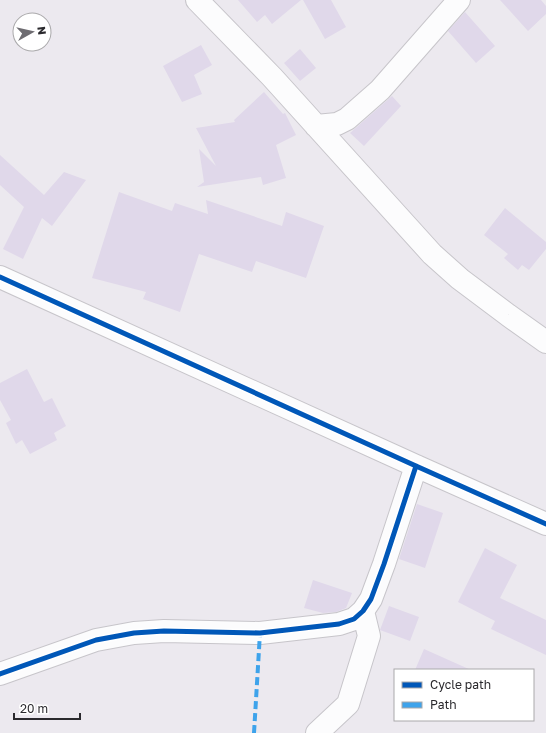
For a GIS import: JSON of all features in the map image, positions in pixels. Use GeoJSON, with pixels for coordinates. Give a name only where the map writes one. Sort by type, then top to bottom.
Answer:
{"type":"FeatureCollection","features":[{"type":"Feature","properties":{"kind":"street"},"geometry":{"type":"LineString","coordinates":[[197,0],[272,77],[432,254],[460,279],[508,315],[543,333]]}},
{"type":"Feature","properties":{"kind":"street"},"geometry":{"type":"LineString","coordinates":[[316,126],[337,124],[347,119],[380,90],[459,0]]}},
{"type":"Feature","properties":{"kind":"street"},"geometry":{"type":"LineString","coordinates":[[0,277],[546,524]]}},
{"type":"Feature","properties":{"kind":"street"},"geometry":{"type":"LineString","coordinates":[[0,674],[96,640],[134,632],[164,631],[260,633],[339,624],[354,619],[363,611],[371,599],[416,466]]}},
{"type":"Feature","properties":{"kind":"street"},"geometry":{"type":"LineString","coordinates":[[316,733],[348,704],[369,636],[363,611]]}},
{"type":"Feature","properties":{"kind":"building"},"geometry":{"type":"Polygon","coordinates":[[[238,0],[301,0],[272,24],[265,15],[257,22],[238,0]]]}},
{"type":"Feature","properties":{"kind":"building"},"geometry":{"type":"Polygon","coordinates":[[[303,0],[331,0],[346,27],[325,39],[303,0]]]}},
{"type":"Feature","properties":{"kind":"building"},"geometry":{"type":"Polygon","coordinates":[[[500,0],[541,0],[546,6],[546,14],[528,31],[500,0]]]}},
{"type":"Feature","properties":{"kind":"building"},"geometry":{"type":"Polygon","coordinates":[[[465,12],[495,46],[476,63],[448,31],[465,12]]]}},
{"type":"Feature","properties":{"kind":"building"},"geometry":{"type":"Polygon","coordinates":[[[201,45],[212,65],[194,75],[202,94],[182,102],[163,66],[201,45]]]}},
{"type":"Feature","properties":{"kind":"building"},"geometry":{"type":"Polygon","coordinates":[[[300,49],[316,68],[300,81],[284,63],[300,49]]]}},
{"type":"Feature","properties":{"kind":"building"},"geometry":{"type":"Polygon","coordinates":[[[264,92],[283,114],[285,113],[296,135],[276,145],[286,178],[263,185],[261,177],[197,187],[204,182],[199,149],[216,166],[196,128],[235,122],[234,120],[264,92]]]}},
{"type":"Feature","properties":{"kind":"building"},"geometry":{"type":"Polygon","coordinates":[[[392,96],[401,106],[364,146],[350,133],[392,96]]]}},
{"type":"Feature","properties":{"kind":"building"},"geometry":{"type":"Polygon","coordinates":[[[0,155],[44,195],[64,172],[86,180],[52,226],[42,218],[23,259],[3,249],[24,207],[0,185],[0,155]]]}},
{"type":"Feature","properties":{"kind":"building"},"geometry":{"type":"Polygon","coordinates":[[[119,192],[172,211],[175,203],[208,214],[206,200],[282,226],[286,212],[324,226],[306,278],[256,261],[252,272],[199,254],[180,312],[143,299],[146,292],[92,278],[119,192]]]}},
{"type":"Feature","properties":{"kind":"building"},"geometry":{"type":"Polygon","coordinates":[[[505,208],[546,242],[546,249],[529,270],[522,265],[518,270],[504,258],[508,254],[484,235],[505,208]]]}},
{"type":"Feature","properties":{"kind":"building"},"geometry":{"type":"Polygon","coordinates":[[[27,369],[44,402],[52,398],[66,426],[54,433],[57,440],[30,454],[22,440],[16,444],[6,423],[11,420],[0,400],[0,383],[27,369]]]}},
{"type":"Feature","properties":{"kind":"building"},"geometry":{"type":"Polygon","coordinates":[[[417,504],[443,513],[425,568],[399,559],[417,504]]]}},
{"type":"Feature","properties":{"kind":"building"},"geometry":{"type":"Polygon","coordinates":[[[485,548],[517,565],[500,598],[546,620],[546,655],[491,629],[495,621],[458,602],[485,548]]]}},
{"type":"Feature","properties":{"kind":"building"},"geometry":{"type":"Polygon","coordinates":[[[313,580],[352,593],[346,608],[336,612],[323,613],[304,608],[313,580]]]}},
{"type":"Feature","properties":{"kind":"building"},"geometry":{"type":"Polygon","coordinates":[[[389,606],[419,617],[410,641],[380,630],[389,606]]]}},
{"type":"Feature","properties":{"kind":"building"},"geometry":{"type":"Polygon","coordinates":[[[424,649],[469,669],[415,669],[424,649]]]}},
{"type":"Feature","properties":{"kind":"marked path"},"geometry":{"type":"LineString","coordinates":[[254,733],[260,633]]}},
{"type":"Feature","properties":{"kind":"cycle path"},"geometry":{"type":"LineString","coordinates":[[0,277],[546,524]]}},
{"type":"Feature","properties":{"kind":"cycle path"},"geometry":{"type":"LineString","coordinates":[[0,674],[96,640],[134,633],[164,631],[260,633],[339,624],[354,619],[363,611],[371,599],[416,466]]}}]}
